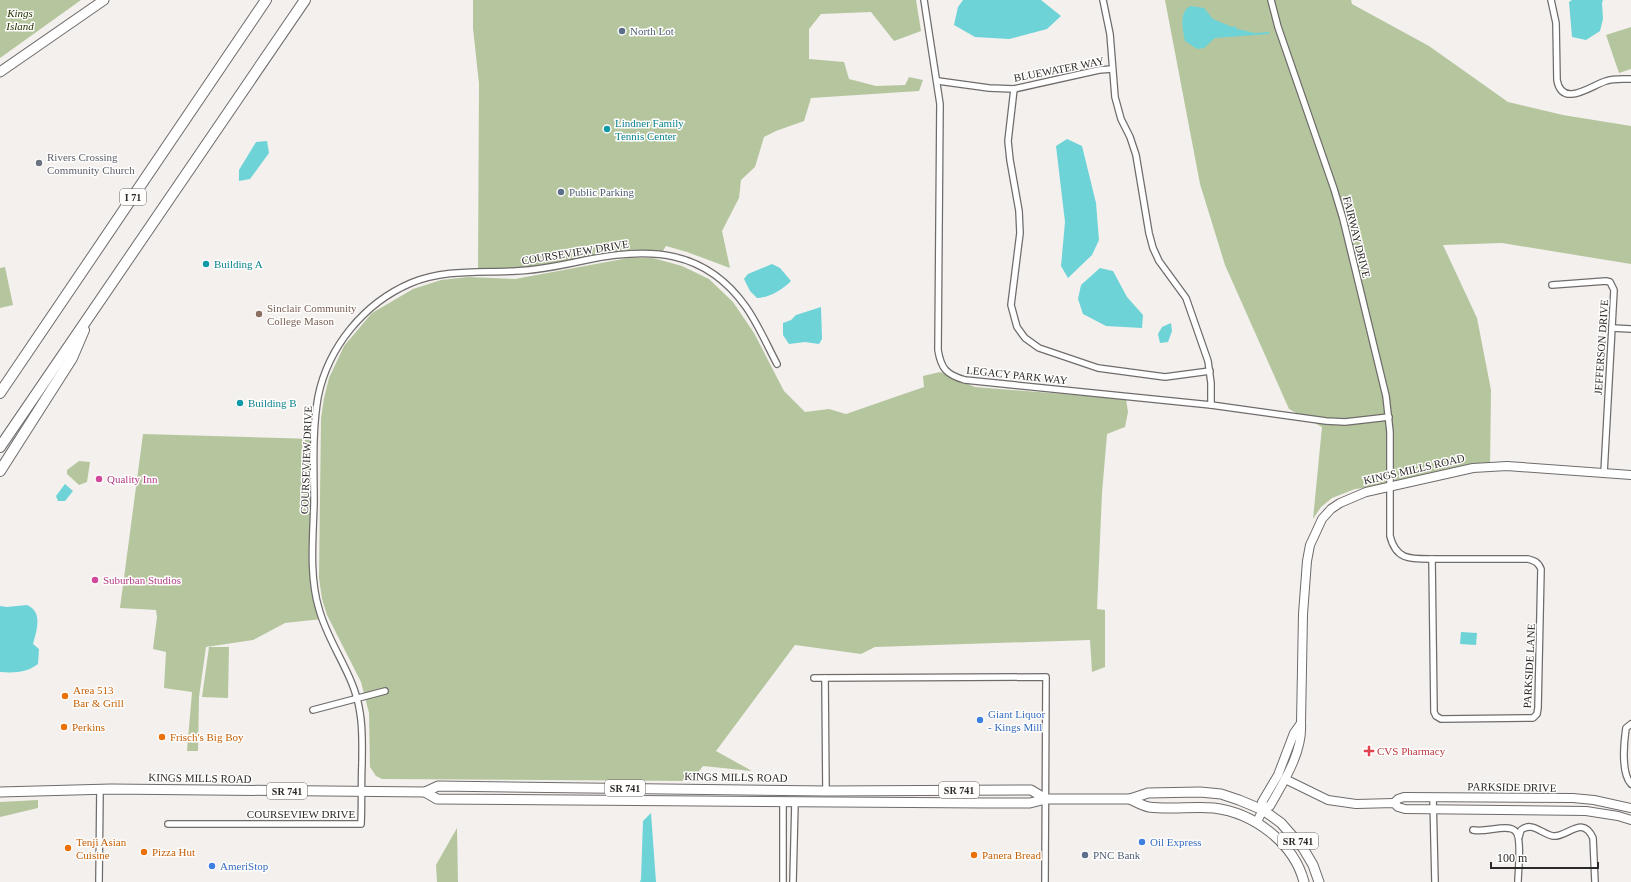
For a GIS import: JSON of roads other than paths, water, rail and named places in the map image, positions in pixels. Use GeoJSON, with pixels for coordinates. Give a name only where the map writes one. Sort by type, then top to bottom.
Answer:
{"type":"FeatureCollection","features":[{"type":"Feature","properties":{"kind":"highway","name":"I 71"},"geometry":{"type":"LineString","coordinates":[[0,393],[266,0]]}},
{"type":"Feature","properties":{"kind":"highway","name":"I 71"},"geometry":{"type":"LineString","coordinates":[[0,447],[92,309],[305,0]]}},
{"type":"Feature","properties":{"kind":"highway"},"geometry":{"type":"LineString","coordinates":[[0,471],[72,358],[92,309]]}},
{"type":"Feature","properties":{"kind":"main road"},"geometry":{"type":"LineString","coordinates":[[0,72],[104,0]]}},
{"type":"Feature","properties":{"kind":"main road","name":"KINGS MILLS ROAD"},"geometry":{"type":"LineString","coordinates":[[0,792],[100,789],[425,792],[438,786],[826,791],[1031,790],[1046,799]]}},
{"type":"Feature","properties":{"kind":"main road","name":"KINGS MILLS ROAD"},"geometry":{"type":"LineString","coordinates":[[425,792],[438,799],[1030,803],[1046,799],[1130,799],[1148,793],[1200,792],[1227,796],[1263,808]]}},
{"type":"Feature","properties":{"kind":"main road","name":"KINGS MILLS ROAD"},"geometry":{"type":"LineString","coordinates":[[1130,799],[1148,807],[1215,808],[1257,822]]}},
{"type":"Feature","properties":{"kind":"main road","name":"SR 741"},"geometry":{"type":"LineString","coordinates":[[1263,808],[1281,823],[1300,844],[1313,865],[1320,882]]}},
{"type":"Feature","properties":{"kind":"main road","name":"SR 741"},"geometry":{"type":"LineString","coordinates":[[1257,822],[1286,847],[1299,866],[1304,882]]}},
{"type":"Feature","properties":{"kind":"street","name":"LEGACY PARK WAY"},"geometry":{"type":"LineString","coordinates":[[924,0],[938,81],[940,104],[938,350],[940,361],[945,370],[954,376],[965,380],[1211,405],[1326,422],[1345,422],[1389,417]]}},
{"type":"Feature","properties":{"kind":"street"},"geometry":{"type":"LineString","coordinates":[[1103,0],[1110,34],[1115,97],[1121,119],[1130,137],[1136,155],[1152,248],[1159,261],[1186,298],[1208,362],[1210,371],[1211,405]]}},
{"type":"Feature","properties":{"kind":"street","name":"FAIRWAY DRIVE"},"geometry":{"type":"LineString","coordinates":[[1271,0],[1278,27],[1332,181],[1343,219],[1386,396],[1389,417],[1390,485]]}},
{"type":"Feature","properties":{"kind":"street"},"geometry":{"type":"LineString","coordinates":[[1551,0],[1556,23],[1557,80],[1560,89],[1568,94],[1577,94],[1606,81],[1631,79]]}},
{"type":"Feature","properties":{"kind":"street","name":"BLUEWATER WAY"},"geometry":{"type":"LineString","coordinates":[[938,81],[989,88],[1014,89],[1100,70],[1112,69]]}},
{"type":"Feature","properties":{"kind":"street"},"geometry":{"type":"LineString","coordinates":[[1014,89],[1008,141],[1019,211],[1020,233],[1011,305],[1017,327],[1025,338],[1039,348],[1098,368],[1165,377],[1210,371]]}},
{"type":"Feature","properties":{"kind":"street","name":"COURSEVIEW DRIVE"},"geometry":{"type":"LineString","coordinates":[[168,824],[361,824],[362,731],[357,698],[352,681],[322,619],[315,593],[313,550],[315,427],[319,395],[329,364],[339,345],[352,328],[371,308],[388,296],[412,283],[448,273],[518,271],[544,268],[618,254],[645,252],[661,254],[672,256],[697,265],[724,283],[746,307],[777,364]]}},
{"type":"Feature","properties":{"kind":"street","name":"JEFFERSON DRIVE"},"geometry":{"type":"LineString","coordinates":[[1552,285],[1600,280],[1610,282],[1612,285],[1614,295],[1604,473]]}},
{"type":"Feature","properties":{"kind":"street"},"geometry":{"type":"LineString","coordinates":[[1612,328],[1631,329]]}},
{"type":"Feature","properties":{"kind":"street","name":"KINGS MILLS ROAD"},"geometry":{"type":"LineString","coordinates":[[1263,808],[1270,806],[1285,779],[1295,757],[1302,735],[1304,582],[1310,545],[1322,519],[1331,509],[1359,494],[1390,485],[1473,468],[1507,466],[1631,475]]}},
{"type":"Feature","properties":{"kind":"street","name":"PARKSIDE LANE"},"geometry":{"type":"LineString","coordinates":[[1390,485],[1390,536],[1393,547],[1398,553],[1406,558],[1528,559],[1536,561],[1539,564],[1541,569],[1541,577],[1538,708],[1533,718],[1441,719],[1436,716],[1434,712],[1432,559]]}},
{"type":"Feature","properties":{"kind":"street"},"geometry":{"type":"LineString","coordinates":[[814,678],[1046,677],[1045,882]]}},
{"type":"Feature","properties":{"kind":"street"},"geometry":{"type":"LineString","coordinates":[[824,678],[826,791]]}},
{"type":"Feature","properties":{"kind":"street"},"geometry":{"type":"LineString","coordinates":[[313,710],[385,691]]}},
{"type":"Feature","properties":{"kind":"street","name":"KINGS MILLS ROAD"},"geometry":{"type":"LineString","coordinates":[[1257,822],[1263,808],[1262,802],[1278,775],[1294,733],[1301,723]]}},
{"type":"Feature","properties":{"kind":"street"},"geometry":{"type":"LineString","coordinates":[[1631,724],[1626,728],[1625,764],[1626,778],[1631,784]]}},
{"type":"Feature","properties":{"kind":"street","name":"PARKSIDE DRIVE"},"geometry":{"type":"LineString","coordinates":[[1285,779],[1328,800],[1356,804],[1394,803],[1398,799],[1404,797],[1573,798],[1601,801],[1631,808]]}},
{"type":"Feature","properties":{"kind":"street"},"geometry":{"type":"LineString","coordinates":[[99,882],[100,789]]}},
{"type":"Feature","properties":{"kind":"street"},"geometry":{"type":"LineString","coordinates":[[1433,797],[1435,882]]}},
{"type":"Feature","properties":{"kind":"street"},"geometry":{"type":"LineString","coordinates":[[783,802],[783,882]]}},
{"type":"Feature","properties":{"kind":"street"},"geometry":{"type":"LineString","coordinates":[[793,882],[795,802]]}},
{"type":"Feature","properties":{"kind":"street","name":"PARKSIDE DRIVE"},"geometry":{"type":"LineString","coordinates":[[1394,803],[1398,807],[1405,809],[1586,811],[1618,816],[1631,820]]}},
{"type":"Feature","properties":{"kind":"street"},"geometry":{"type":"LineString","coordinates":[[1518,882],[1519,837],[1521,830],[1527,827],[1540,829],[1553,836],[1576,828],[1587,830],[1591,833],[1594,838],[1595,882]]}},
{"type":"Feature","properties":{"kind":"street"},"geometry":{"type":"LineString","coordinates":[[1473,830],[1486,831],[1507,828],[1515,830],[1519,837]]}},
{"type":"Feature","properties":{"kind":"water"},"geometry":{"type":"Polygon","coordinates":[[[963,0],[1041,0],[1061,16],[1047,29],[1009,39],[975,37],[954,25],[958,7],[963,0]]]}},
{"type":"Feature","properties":{"kind":"water"},"geometry":{"type":"Polygon","coordinates":[[[1572,0],[1603,0],[1603,19],[1600,31],[1586,40],[1572,37],[1569,2],[1572,0]]]}},
{"type":"Feature","properties":{"kind":"water"},"geometry":{"type":"Polygon","coordinates":[[[1191,6],[1204,8],[1213,19],[1232,27],[1235,26],[1237,29],[1255,33],[1269,32],[1269,34],[1215,38],[1204,48],[1197,49],[1185,41],[1183,32],[1182,22],[1184,12],[1191,6]]]}},
{"type":"Feature","properties":{"kind":"water"},"geometry":{"type":"Polygon","coordinates":[[[1067,139],[1082,146],[1096,203],[1099,240],[1092,255],[1068,278],[1061,266],[1065,222],[1056,146],[1067,139]]]}},
{"type":"Feature","properties":{"kind":"water"},"geometry":{"type":"Polygon","coordinates":[[[267,141],[269,153],[250,179],[239,181],[239,170],[256,142],[267,141]]]}},
{"type":"Feature","properties":{"kind":"water"},"geometry":{"type":"Polygon","coordinates":[[[772,264],[780,268],[791,281],[776,292],[757,298],[750,291],[744,279],[748,274],[772,264]]]}},
{"type":"Feature","properties":{"kind":"water"},"geometry":{"type":"Polygon","coordinates":[[[1100,268],[1113,271],[1127,297],[1143,315],[1142,328],[1106,326],[1083,314],[1078,299],[1081,285],[1100,268]]]}},
{"type":"Feature","properties":{"kind":"water"},"geometry":{"type":"Polygon","coordinates":[[[821,307],[822,339],[819,344],[805,342],[789,344],[783,335],[783,323],[791,320],[796,315],[821,307]]]}},
{"type":"Feature","properties":{"kind":"water"},"geometry":{"type":"Polygon","coordinates":[[[1171,323],[1172,331],[1168,342],[1160,343],[1158,334],[1162,327],[1171,323]]]}},
{"type":"Feature","properties":{"kind":"water"},"geometry":{"type":"Polygon","coordinates":[[[65,484],[73,491],[65,501],[58,501],[56,496],[65,484]]]}},
{"type":"Feature","properties":{"kind":"water"},"geometry":{"type":"Polygon","coordinates":[[[27,605],[35,612],[38,622],[33,644],[39,649],[38,664],[20,672],[0,672],[0,606],[7,607],[27,605]]]}},
{"type":"Feature","properties":{"kind":"water"},"geometry":{"type":"Polygon","coordinates":[[[1461,632],[1477,633],[1476,645],[1460,644],[1461,632]]]}},
{"type":"Feature","properties":{"kind":"water"},"geometry":{"type":"Polygon","coordinates":[[[651,813],[656,882],[640,882],[643,821],[651,813]]]}},
{"type":"Feature","properties":{"kind":"place","name":"North Lot"},"geometry":{"type":"Point","coordinates":[622,31]}},
{"type":"Feature","properties":{"kind":"place","name":"Lindner Family Tennis Center"},"geometry":{"type":"Point","coordinates":[607,129]}},
{"type":"Feature","properties":{"kind":"place","name":"Rivers Crossing Community Church"},"geometry":{"type":"Point","coordinates":[39,163]}},
{"type":"Feature","properties":{"kind":"place","name":"Public Parking"},"geometry":{"type":"Point","coordinates":[561,192]}},
{"type":"Feature","properties":{"kind":"place","name":"Building A"},"geometry":{"type":"Point","coordinates":[206,264]}},
{"type":"Feature","properties":{"kind":"place","name":"Sinclair Community College Mason"},"geometry":{"type":"Point","coordinates":[259,314]}},
{"type":"Feature","properties":{"kind":"place","name":"Building B"},"geometry":{"type":"Point","coordinates":[240,403]}},
{"type":"Feature","properties":{"kind":"place","name":"Quality Inn"},"geometry":{"type":"Point","coordinates":[99,479]}},
{"type":"Feature","properties":{"kind":"place","name":"Suburban Studios"},"geometry":{"type":"Point","coordinates":[95,580]}},
{"type":"Feature","properties":{"kind":"place","name":"Area 513 Bar & Grill"},"geometry":{"type":"Point","coordinates":[65,696]}},
{"type":"Feature","properties":{"kind":"place","name":"Giant Liquor - Kings Mill"},"geometry":{"type":"Point","coordinates":[980,720]}},
{"type":"Feature","properties":{"kind":"place","name":"Perkins"},"geometry":{"type":"Point","coordinates":[64,727]}},
{"type":"Feature","properties":{"kind":"place","name":"Frisch's Big Boy"},"geometry":{"type":"Point","coordinates":[162,737]}},
{"type":"Feature","properties":{"kind":"place","name":"CVS Pharmacy"},"geometry":{"type":"Point","coordinates":[1369,751]}},
{"type":"Feature","properties":{"kind":"place","name":"Oil Express"},"geometry":{"type":"Point","coordinates":[1142,842]}},
{"type":"Feature","properties":{"kind":"place","name":"Tenji Asian Cuisine"},"geometry":{"type":"Point","coordinates":[68,848]}},
{"type":"Feature","properties":{"kind":"place","name":"Pizza Hut"},"geometry":{"type":"Point","coordinates":[144,852]}},
{"type":"Feature","properties":{"kind":"place","name":"Panera Bread"},"geometry":{"type":"Point","coordinates":[974,855]}},
{"type":"Feature","properties":{"kind":"place","name":"PNC Bank"},"geometry":{"type":"Point","coordinates":[1085,855]}},
{"type":"Feature","properties":{"kind":"place","name":"AmeriStop"},"geometry":{"type":"Point","coordinates":[212,866]}},
{"type":"Feature","properties":{"kind":"park label","name":"Kings Island"},"geometry":{"type":"Point","coordinates":[20,19]}}]}
